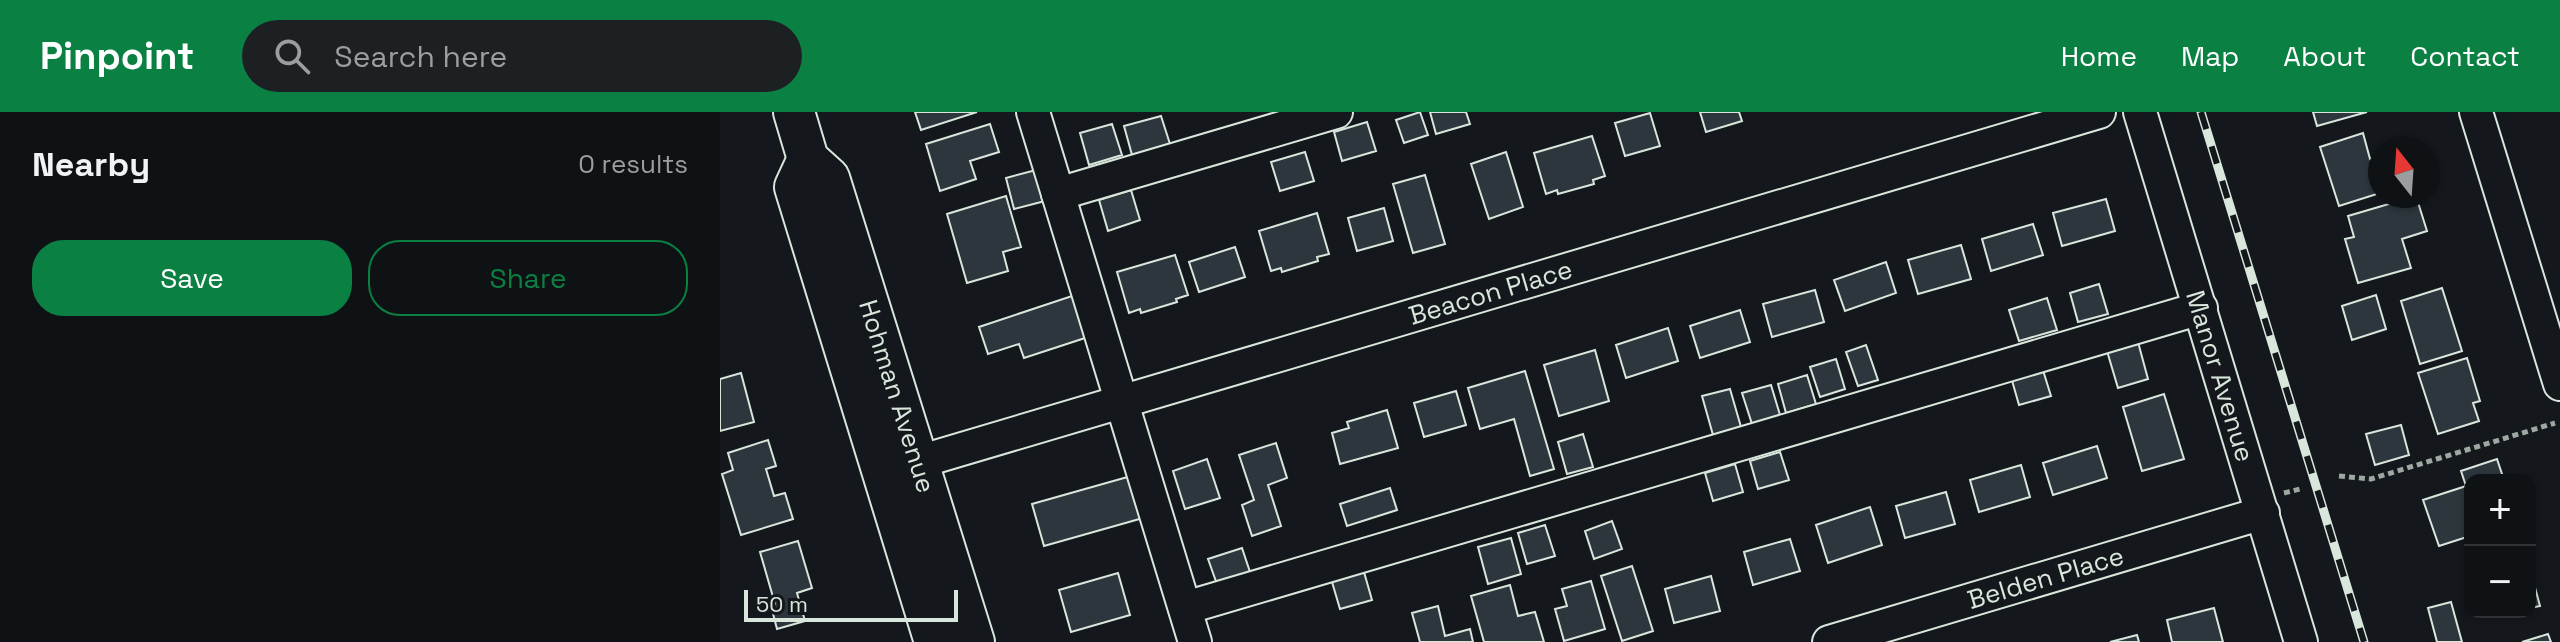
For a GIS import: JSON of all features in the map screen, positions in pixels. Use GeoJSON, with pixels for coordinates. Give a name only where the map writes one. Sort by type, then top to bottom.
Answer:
{"type":"FeatureCollection","features":[{"type":"Feature","properties":{"kind":"main road","name":"Hohman Avenue"},"geometry":{"type":"LineString","coordinates":[[794,112],[808,159],[795,187],[901,468],[974,642]]}},
{"type":"Feature","properties":{"kind":"main road","name":"Hohman Avenue"},"geometry":{"type":"LineString","coordinates":[[901,468],[935,642]]}},
{"type":"Feature","properties":{"kind":"street"},"geometry":{"type":"LineString","coordinates":[[1033,112],[1195,642]]}},
{"type":"Feature","properties":{"kind":"street"},"geometry":{"type":"LineString","coordinates":[[1058,194],[1336,112]]}},
{"type":"Feature","properties":{"kind":"street","name":"Beacon Place"},"geometry":{"type":"LineString","coordinates":[[901,468],[2099,112]]}},
{"type":"Feature","properties":{"kind":"street","name":"Manor Avenue"},"geometry":{"type":"LineString","coordinates":[[2140,112],[2301,642]]}},
{"type":"Feature","properties":{"kind":"street"},"geometry":{"type":"LineString","coordinates":[[2476,112],[2560,384]]}},
{"type":"Feature","properties":{"kind":"street"},"geometry":{"type":"LineString","coordinates":[[1185,608],[2201,308]]}},
{"type":"Feature","properties":{"kind":"street","name":"Belden Place"},"geometry":{"type":"LineString","coordinates":[[1829,642],[2263,513]]}},
{"type":"Feature","properties":{"kind":"path"},"geometry":{"type":"LineString","coordinates":[[2339,476],[2371,479],[2555,423]]}},
{"type":"Feature","properties":{"kind":"building"},"geometry":{"type":"Polygon","coordinates":[[[915,112],[977,112],[921,130],[915,112]]]}},
{"type":"Feature","properties":{"kind":"building"},"geometry":{"type":"Polygon","coordinates":[[[1420,112],[1428,135],[1404,143],[1396,120],[1420,112]]]}},
{"type":"Feature","properties":{"kind":"building"},"geometry":{"type":"Polygon","coordinates":[[[1430,112],[1466,112],[1470,124],[1436,134],[1430,112]]]}},
{"type":"Feature","properties":{"kind":"building"},"geometry":{"type":"Polygon","coordinates":[[[1700,112],[1739,112],[1742,121],[1706,132],[1700,112]]]}},
{"type":"Feature","properties":{"kind":"building"},"geometry":{"type":"Polygon","coordinates":[[[2313,112],[2367,112],[2317,126],[2313,112]]]}},
{"type":"Feature","properties":{"kind":"building"},"geometry":{"type":"Polygon","coordinates":[[[1650,113],[1660,146],[1625,156],[1615,123],[1650,113]]]}},
{"type":"Feature","properties":{"kind":"building"},"geometry":{"type":"Polygon","coordinates":[[[1161,116],[1170,144],[1132,155],[1124,126],[1161,116]]]}},
{"type":"Feature","properties":{"kind":"building"},"geometry":{"type":"Polygon","coordinates":[[[1367,122],[1376,151],[1342,161],[1334,132],[1367,122]]]}},
{"type":"Feature","properties":{"kind":"building"},"geometry":{"type":"Polygon","coordinates":[[[990,124],[999,152],[970,161],[976,179],[940,191],[926,144],[990,124]]]}},
{"type":"Feature","properties":{"kind":"building"},"geometry":{"type":"Polygon","coordinates":[[[1112,124],[1122,155],[1089,165],[1080,133],[1112,124]]]}},
{"type":"Feature","properties":{"kind":"building"},"geometry":{"type":"Polygon","coordinates":[[[2363,133],[2368,152],[2368,197],[2339,206],[2320,147],[2363,133]]]}},
{"type":"Feature","properties":{"kind":"building"},"geometry":{"type":"Polygon","coordinates":[[[1592,136],[1605,176],[1593,180],[1594,184],[1558,194],[1557,190],[1546,194],[1534,153],[1592,136]]]}},
{"type":"Feature","properties":{"kind":"building"},"geometry":{"type":"Polygon","coordinates":[[[1305,152],[1314,181],[1280,191],[1271,162],[1305,152]]]}},
{"type":"Feature","properties":{"kind":"building"},"geometry":{"type":"Polygon","coordinates":[[[1506,152],[1523,207],[1489,219],[1471,164],[1506,152]]]}},
{"type":"Feature","properties":{"kind":"building"},"geometry":{"type":"Polygon","coordinates":[[[1036,170],[1045,201],[1014,209],[1006,178],[1036,170]]]}},
{"type":"Feature","properties":{"kind":"building"},"geometry":{"type":"Polygon","coordinates":[[[1425,175],[1445,244],[1413,253],[1393,184],[1425,175]]]}},
{"type":"Feature","properties":{"kind":"building"},"geometry":{"type":"Polygon","coordinates":[[[1131,190],[1140,220],[1108,231],[1099,200],[1131,190]]]}},
{"type":"Feature","properties":{"kind":"building"},"geometry":{"type":"Polygon","coordinates":[[[1006,196],[1021,247],[1003,252],[1008,271],[967,283],[947,214],[1006,196]]]}},
{"type":"Feature","properties":{"kind":"building"},"geometry":{"type":"Polygon","coordinates":[[[2106,199],[2115,231],[2062,246],[2053,213],[2106,199]]]}},
{"type":"Feature","properties":{"kind":"building"},"geometry":{"type":"Polygon","coordinates":[[[1384,208],[1393,241],[1357,251],[1348,218],[1384,208]]]}},
{"type":"Feature","properties":{"kind":"building"},"geometry":{"type":"Polygon","coordinates":[[[2375,208],[2420,208],[2427,231],[2402,239],[2411,268],[2358,283],[2345,239],[2354,237],[2348,216],[2375,208]]]}},
{"type":"Feature","properties":{"kind":"building"},"geometry":{"type":"Polygon","coordinates":[[[1317,213],[1329,254],[1317,257],[1318,261],[1282,272],[1281,268],[1271,271],[1259,231],[1317,213]]]}},
{"type":"Feature","properties":{"kind":"building"},"geometry":{"type":"Polygon","coordinates":[[[2033,224],[2043,255],[1991,271],[1982,239],[2033,224]]]}},
{"type":"Feature","properties":{"kind":"building"},"geometry":{"type":"Polygon","coordinates":[[[1961,245],[1971,279],[1918,294],[1908,260],[1961,245]]]}},
{"type":"Feature","properties":{"kind":"building"},"geometry":{"type":"Polygon","coordinates":[[[1235,247],[1245,277],[1199,292],[1189,262],[1235,247]]]}},
{"type":"Feature","properties":{"kind":"building"},"geometry":{"type":"Polygon","coordinates":[[[1175,255],[1188,295],[1176,299],[1177,302],[1141,313],[1140,309],[1129,313],[1117,272],[1175,255]]]}},
{"type":"Feature","properties":{"kind":"building"},"geometry":{"type":"Polygon","coordinates":[[[1886,262],[1896,293],[1845,311],[1834,280],[1886,262]]]}},
{"type":"Feature","properties":{"kind":"building"},"geometry":{"type":"Polygon","coordinates":[[[2099,284],[2108,314],[2078,322],[2070,293],[2099,284]]]}},
{"type":"Feature","properties":{"kind":"building"},"geometry":{"type":"Polygon","coordinates":[[[2442,288],[2462,351],[2420,364],[2401,301],[2442,288]]]}},
{"type":"Feature","properties":{"kind":"building"},"geometry":{"type":"Polygon","coordinates":[[[1815,290],[1824,322],[1772,337],[1763,304],[1815,290]]]}},
{"type":"Feature","properties":{"kind":"building"},"geometry":{"type":"Polygon","coordinates":[[[1075,295],[1088,337],[1024,358],[1019,344],[988,354],[979,327],[1075,295]]]}},
{"type":"Feature","properties":{"kind":"building"},"geometry":{"type":"Polygon","coordinates":[[[2376,295],[2386,329],[2352,340],[2342,306],[2376,295]]]}},
{"type":"Feature","properties":{"kind":"building"},"geometry":{"type":"Polygon","coordinates":[[[2047,298],[2057,330],[2019,341],[2009,310],[2047,298]]]}},
{"type":"Feature","properties":{"kind":"building"},"geometry":{"type":"Polygon","coordinates":[[[1740,310],[1750,342],[1700,358],[1690,326],[1740,310]]]}},
{"type":"Feature","properties":{"kind":"building"},"geometry":{"type":"Polygon","coordinates":[[[1668,328],[1678,361],[1626,378],[1616,345],[1668,328]]]}},
{"type":"Feature","properties":{"kind":"building"},"geometry":{"type":"Polygon","coordinates":[[[2138,342],[2148,379],[2118,388],[2107,351],[2138,342]]]}},
{"type":"Feature","properties":{"kind":"building"},"geometry":{"type":"Polygon","coordinates":[[[1866,345],[1878,380],[1858,386],[1846,352],[1866,345]]]}},
{"type":"Feature","properties":{"kind":"building"},"geometry":{"type":"Polygon","coordinates":[[[1595,350],[1609,401],[1559,416],[1544,365],[1595,350]]]}},
{"type":"Feature","properties":{"kind":"building"},"geometry":{"type":"Polygon","coordinates":[[[2467,358],[2480,401],[2473,403],[2479,421],[2438,434],[2418,373],[2467,358]]]}},
{"type":"Feature","properties":{"kind":"building"},"geometry":{"type":"Polygon","coordinates":[[[1836,359],[1845,389],[1820,397],[1810,367],[1836,359]]]}},
{"type":"Feature","properties":{"kind":"building"},"geometry":{"type":"Polygon","coordinates":[[[2042,367],[2051,396],[2019,405],[2011,377],[2042,367]]]}},
{"type":"Feature","properties":{"kind":"building"},"geometry":{"type":"Polygon","coordinates":[[[1525,371],[1554,469],[1530,476],[1514,419],[1480,429],[1468,388],[1525,371]]]}},
{"type":"Feature","properties":{"kind":"building"},"geometry":{"type":"Polygon","coordinates":[[[741,373],[754,422],[720,431],[720,379],[741,373]]]}},
{"type":"Feature","properties":{"kind":"building"},"geometry":{"type":"Polygon","coordinates":[[[1807,375],[1816,404],[1786,413],[1778,384],[1807,375]]]}},
{"type":"Feature","properties":{"kind":"building"},"geometry":{"type":"Polygon","coordinates":[[[1771,385],[1780,415],[1752,424],[1742,393],[1771,385]]]}},
{"type":"Feature","properties":{"kind":"building"},"geometry":{"type":"Polygon","coordinates":[[[1730,389],[1741,427],[1713,435],[1702,396],[1730,389]]]}},
{"type":"Feature","properties":{"kind":"building"},"geometry":{"type":"Polygon","coordinates":[[[1456,391],[1466,425],[1424,437],[1414,403],[1456,391]]]}},
{"type":"Feature","properties":{"kind":"building"},"geometry":{"type":"Polygon","coordinates":[[[2164,394],[2184,459],[2142,471],[2123,407],[2164,394]]]}},
{"type":"Feature","properties":{"kind":"building"},"geometry":{"type":"Polygon","coordinates":[[[1387,410],[1398,448],[1340,464],[1332,433],[1349,428],[1347,422],[1387,410]]]}},
{"type":"Feature","properties":{"kind":"building"},"geometry":{"type":"Polygon","coordinates":[[[2401,425],[2409,455],[2375,465],[2366,434],[2401,425]]]}},
{"type":"Feature","properties":{"kind":"building"},"geometry":{"type":"Polygon","coordinates":[[[1583,434],[1593,467],[1567,474],[1558,442],[1583,434]]]}},
{"type":"Feature","properties":{"kind":"building"},"geometry":{"type":"Polygon","coordinates":[[[768,440],[776,466],[766,469],[774,496],[785,493],[793,519],[741,535],[722,474],[733,470],[728,453],[768,440]]]}},
{"type":"Feature","properties":{"kind":"building"},"geometry":{"type":"Polygon","coordinates":[[[1276,443],[1287,478],[1268,485],[1281,526],[1252,536],[1242,505],[1254,500],[1239,455],[1276,443]]]}},
{"type":"Feature","properties":{"kind":"building"},"geometry":{"type":"Polygon","coordinates":[[[2097,446],[2107,478],[2053,495],[2043,463],[2097,446]]]}},
{"type":"Feature","properties":{"kind":"building"},"geometry":{"type":"Polygon","coordinates":[[[1780,452],[1789,480],[1758,489],[1750,461],[1780,452]]]}},
{"type":"Feature","properties":{"kind":"building"},"geometry":{"type":"Polygon","coordinates":[[[1207,459],[1220,498],[1185,509],[1173,471],[1207,459]]]}},
{"type":"Feature","properties":{"kind":"building"},"geometry":{"type":"Polygon","coordinates":[[[2497,459],[2502,474],[2464,474],[2464,480],[2461,471],[2497,459]]]}},
{"type":"Feature","properties":{"kind":"building"},"geometry":{"type":"Polygon","coordinates":[[[1735,464],[1743,492],[1713,501],[1705,473],[1735,464]]]}},
{"type":"Feature","properties":{"kind":"building"},"geometry":{"type":"Polygon","coordinates":[[[2021,465],[2030,497],[1979,512],[1970,480],[2021,465]]]}},
{"type":"Feature","properties":{"kind":"building"},"geometry":{"type":"Polygon","coordinates":[[[1131,476],[1143,518],[1044,546],[1032,504],[1131,476]]]}},
{"type":"Feature","properties":{"kind":"building"},"geometry":{"type":"Polygon","coordinates":[[[2464,487],[2464,538],[2439,546],[2423,500],[2464,487]]]}},
{"type":"Feature","properties":{"kind":"building"},"geometry":{"type":"Polygon","coordinates":[[[1390,488],[1397,510],[1347,526],[1340,504],[1390,488]]]}},
{"type":"Feature","properties":{"kind":"building"},"geometry":{"type":"Polygon","coordinates":[[[1946,492],[1955,524],[1905,538],[1896,506],[1946,492]]]}},
{"type":"Feature","properties":{"kind":"building"},"geometry":{"type":"Polygon","coordinates":[[[1870,507],[1882,545],[1828,563],[1816,525],[1870,507]]]}},
{"type":"Feature","properties":{"kind":"building"},"geometry":{"type":"Polygon","coordinates":[[[1612,521],[1622,549],[1594,559],[1585,531],[1612,521]]]}},
{"type":"Feature","properties":{"kind":"building"},"geometry":{"type":"Polygon","coordinates":[[[1545,525],[1555,556],[1527,564],[1518,533],[1545,525]]]}},
{"type":"Feature","properties":{"kind":"building"},"geometry":{"type":"Polygon","coordinates":[[[1511,538],[1521,574],[1488,584],[1478,547],[1511,538]]]}},
{"type":"Feature","properties":{"kind":"building"},"geometry":{"type":"Polygon","coordinates":[[[1790,539],[1800,571],[1753,585],[1744,552],[1790,539]]]}},
{"type":"Feature","properties":{"kind":"building"},"geometry":{"type":"Polygon","coordinates":[[[798,541],[812,588],[797,593],[805,621],[777,629],[771,606],[775,604],[760,552],[798,541]]]}},
{"type":"Feature","properties":{"kind":"building"},"geometry":{"type":"Polygon","coordinates":[[[1242,548],[1251,575],[1218,587],[1208,559],[1242,548]]]}},
{"type":"Feature","properties":{"kind":"building"},"geometry":{"type":"Polygon","coordinates":[[[1632,566],[1653,631],[1622,641],[1601,576],[1632,566]]]}},
{"type":"Feature","properties":{"kind":"building"},"geometry":{"type":"Polygon","coordinates":[[[1364,572],[1372,600],[1340,609],[1332,582],[1364,572]]]}},
{"type":"Feature","properties":{"kind":"building"},"geometry":{"type":"Polygon","coordinates":[[[1118,573],[1130,615],[1071,632],[1059,590],[1118,573]]]}},
{"type":"Feature","properties":{"kind":"building"},"geometry":{"type":"Polygon","coordinates":[[[1711,576],[1720,611],[1674,623],[1665,589],[1711,576]]]}},
{"type":"Feature","properties":{"kind":"building"},"geometry":{"type":"Polygon","coordinates":[[[1591,581],[1605,629],[1564,641],[1555,609],[1567,606],[1562,589],[1591,581]]]}},
{"type":"Feature","properties":{"kind":"building"},"geometry":{"type":"Polygon","coordinates":[[[1510,585],[1518,616],[1535,612],[1544,642],[1484,642],[1471,596],[1510,585]]]}},
{"type":"Feature","properties":{"kind":"building"},"geometry":{"type":"Polygon","coordinates":[[[2451,602],[2462,642],[2437,642],[2428,608],[2451,602]]]}},
{"type":"Feature","properties":{"kind":"building"},"geometry":{"type":"Polygon","coordinates":[[[1438,606],[1445,636],[1470,629],[1473,642],[1420,642],[1412,613],[1438,606]]]}},
{"type":"Feature","properties":{"kind":"building"},"geometry":{"type":"Polygon","coordinates":[[[2214,608],[2223,642],[2172,642],[2167,620],[2214,608]]]}},
{"type":"Feature","properties":{"kind":"building"},"geometry":{"type":"Polygon","coordinates":[[[2548,634],[2551,642],[2522,642],[2548,634]]]}},
{"type":"Feature","properties":{"kind":"building"},"geometry":{"type":"Polygon","coordinates":[[[2137,635],[2139,642],[2110,642],[2137,635]]]}},
{"type":"Feature","properties":{"kind":"railway"},"geometry":{"type":"LineString","coordinates":[[2201,112],[2364,642]]}}]}
